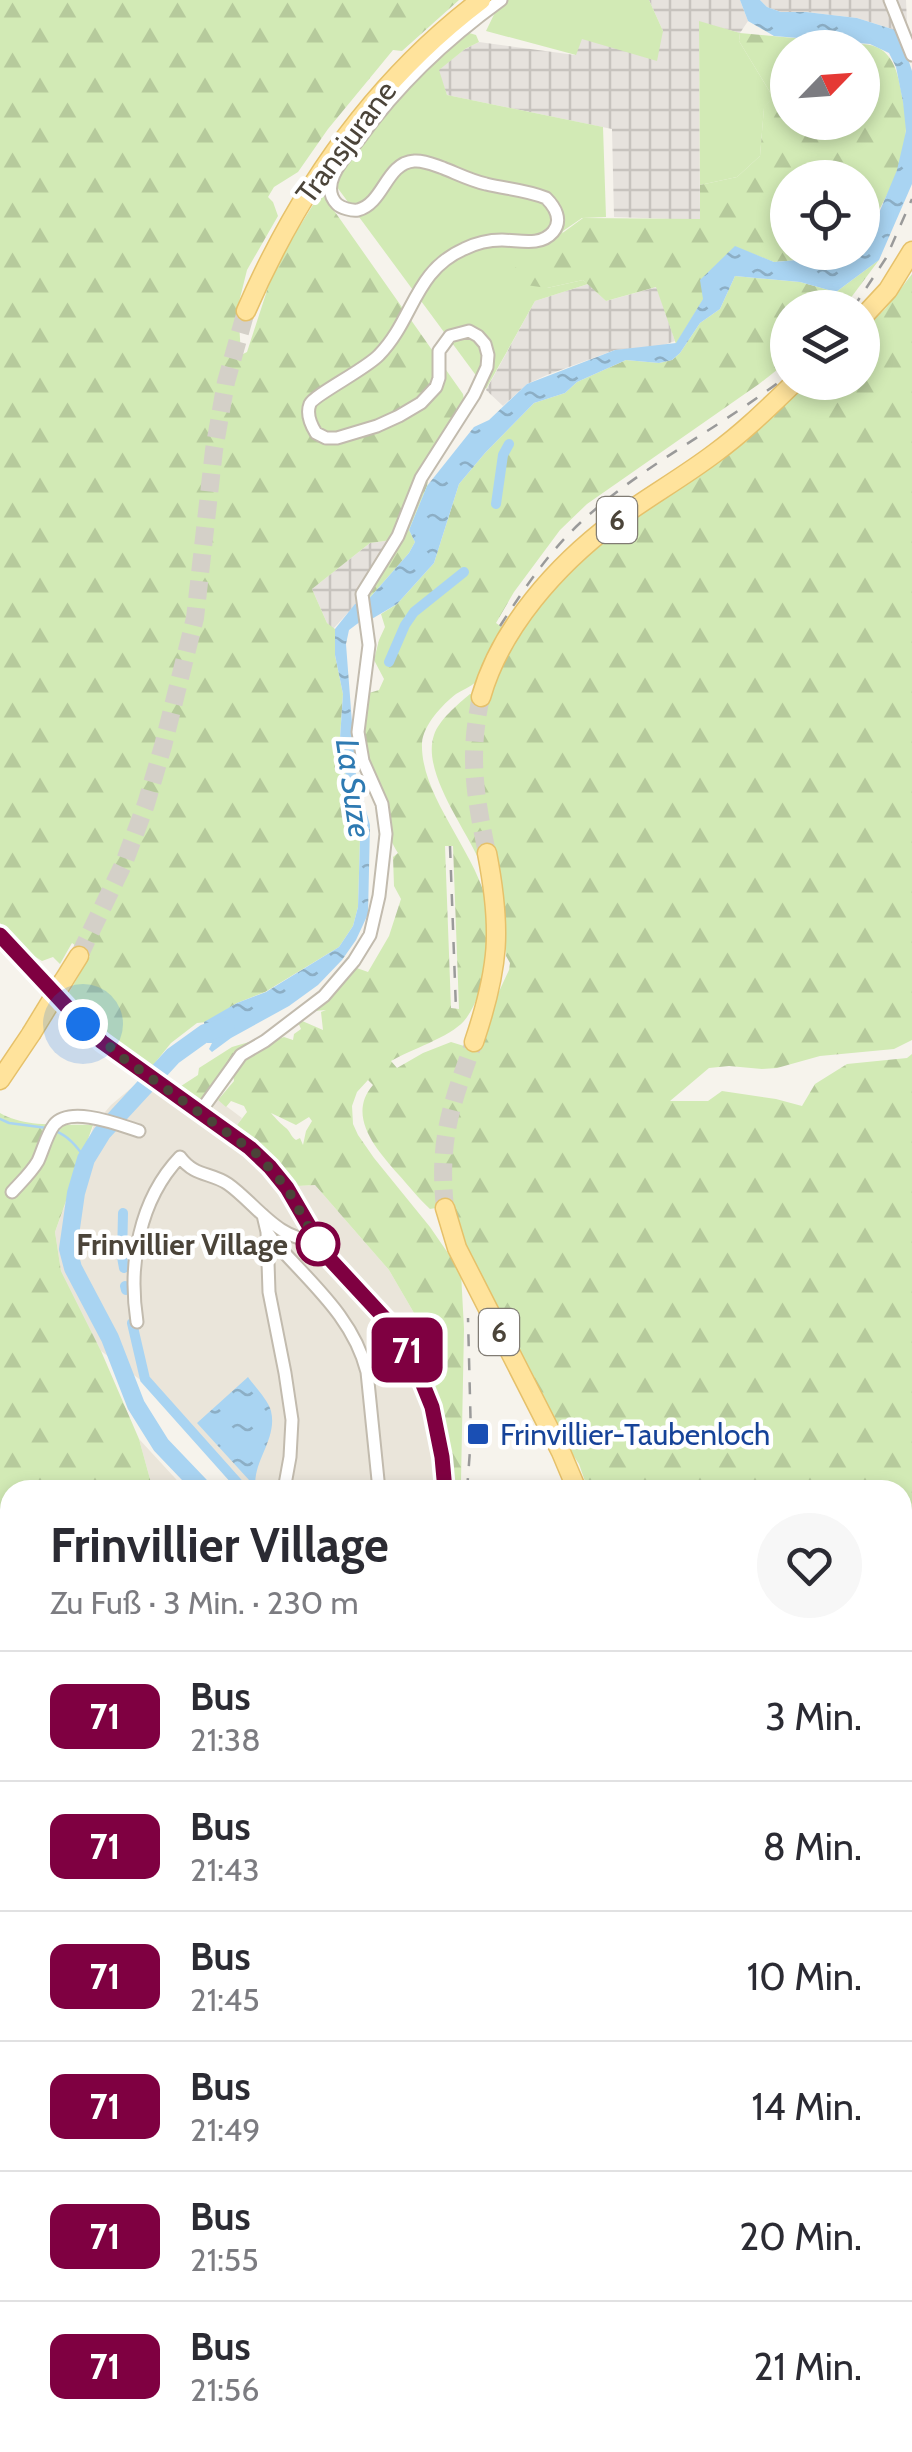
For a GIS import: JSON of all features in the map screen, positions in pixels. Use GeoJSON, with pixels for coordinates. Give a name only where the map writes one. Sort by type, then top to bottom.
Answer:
{"type":"FeatureCollection","features":[{"type":"Feature","properties":{"kind":"main road","name":"Transjurane"},"geometry":{"type":"LineString","coordinates":[[246,311],[291,217],[340,142],[396,75],[482,0]]}},
{"type":"Feature","properties":{"kind":"main road"},"geometry":{"type":"LineString","coordinates":[[880,299],[912,251]]}},
{"type":"Feature","properties":{"kind":"main road","name":"6"},"geometry":{"type":"LineString","coordinates":[[481,697],[502,648],[534,600],[568,562],[613,523],[736,437],[776,400]]}},
{"type":"Feature","properties":{"kind":"main road"},"geometry":{"type":"LineString","coordinates":[[474,1042],[497,950],[498,926],[487,853]]}},
{"type":"Feature","properties":{"kind":"main road"},"geometry":{"type":"LineString","coordinates":[[0,935],[83,1024],[270,1167],[336,1268],[389,1323],[413,1360],[432,1407],[444,1480]]}},
{"type":"Feature","properties":{"kind":"main road"},"geometry":{"type":"LineString","coordinates":[[0,1080],[77,958]]}},
{"type":"Feature","properties":{"kind":"main road"},"geometry":{"type":"LineString","coordinates":[[0,1068],[31,1034]]}},
{"type":"Feature","properties":{"kind":"main road","name":"6"},"geometry":{"type":"LineString","coordinates":[[445,1208],[457,1248],[573,1480]]}},
{"type":"Feature","properties":{"kind":"street"},"geometry":{"type":"LineString","coordinates":[[197,1109],[242,1055],[324,996],[370,935],[386,834],[382,804],[362,761],[358,732],[368,654],[362,594],[398,536],[421,478],[474,395],[487,367],[485,344],[469,331],[450,336],[439,351],[438,378],[430,396],[399,416],[356,433],[326,438],[316,433],[308,414],[310,404],[317,395],[376,358],[396,335],[421,284],[448,258],[486,241],[543,239],[552,234],[558,215],[546,198],[537,194],[481,183],[429,163],[403,164],[372,202],[358,210],[336,204],[331,181],[364,132],[418,68],[501,0]]}},
{"type":"Feature","properties":{"kind":"street"},"geometry":{"type":"LineString","coordinates":[[890,0],[912,55]]}},
{"type":"Feature","properties":{"kind":"street"},"geometry":{"type":"LineString","coordinates":[[12,1192],[32,1170],[61,1119],[101,1120],[140,1131]]}},
{"type":"Feature","properties":{"kind":"street"},"geometry":{"type":"LineString","coordinates":[[136,1322],[132,1290],[146,1210],[156,1186],[180,1157],[194,1171],[226,1182],[263,1215],[296,1237],[316,1239]]}},
{"type":"Feature","properties":{"kind":"street"},"geometry":{"type":"LineString","coordinates":[[263,1215],[269,1292],[292,1420],[286,1480]]}},
{"type":"Feature","properties":{"kind":"street"},"geometry":{"type":"LineString","coordinates":[[267,1232],[333,1304],[362,1357],[367,1372],[378,1480]]}},
{"type":"Feature","properties":{"kind":"shaded area"},"geometry":{"type":"Polygon","coordinates":[[[649,0],[740,0],[748,21],[740,33],[699,22],[700,220],[614,217],[612,129],[447,95],[438,70],[479,42],[575,55],[581,39],[663,31],[649,0]]]}},
{"type":"Feature","properties":{"kind":"shaded area"},"geometry":{"type":"Polygon","coordinates":[[[760,0],[906,0],[907,23],[895,30],[857,18],[781,12],[760,0]]]}},
{"type":"Feature","properties":{"kind":"shaded area"},"geometry":{"type":"Polygon","coordinates":[[[588,284],[606,301],[657,287],[675,341],[615,350],[547,375],[527,384],[503,406],[486,390],[535,301],[588,284]]]}},
{"type":"Feature","properties":{"kind":"shaded area"},"geometry":{"type":"Polygon","coordinates":[[[392,540],[400,545],[370,587],[366,602],[355,605],[333,629],[312,589],[370,543],[392,540]]]}},
{"type":"Feature","properties":{"kind":"shaded area"},"geometry":{"type":"Polygon","coordinates":[[[142,1079],[204,1120],[218,1100],[242,1118],[237,1125],[266,1149],[294,1184],[315,1185],[389,1270],[421,1325],[452,1480],[241,1480],[157,1392],[101,1351],[61,1271],[55,1232],[94,1125],[142,1079]]]}},
{"type":"Feature","properties":{"kind":"shaded area"},"geometry":{"type":"Polygon","coordinates":[[[139,1439],[177,1480],[150,1480],[139,1439]]]}},
{"type":"Feature","properties":{"kind":"green space"},"geometry":{"type":"Polygon","coordinates":[[[0,0],[459,0],[402,51],[393,50],[298,172],[274,187],[268,197],[278,216],[247,270],[238,306],[241,355],[247,352],[275,266],[321,192],[463,394],[466,410],[430,467],[427,486],[409,530],[415,542],[409,553],[366,602],[370,587],[399,545],[392,540],[370,543],[312,589],[327,623],[335,629],[335,655],[343,694],[340,738],[360,839],[358,907],[353,926],[339,947],[265,992],[237,1003],[207,1022],[197,1023],[171,1043],[150,1069],[99,1030],[67,996],[90,956],[72,943],[60,964],[53,957],[42,961],[26,951],[0,923],[0,0]]]}},
{"type":"Feature","properties":{"kind":"green space"},"geometry":{"type":"Polygon","coordinates":[[[501,0],[649,0],[663,31],[657,61],[582,39],[576,55],[486,31],[501,0]]]}},
{"type":"Feature","properties":{"kind":"green space"},"geometry":{"type":"Polygon","coordinates":[[[699,21],[740,33],[739,41],[770,92],[770,101],[764,108],[760,156],[737,177],[700,185],[699,21]]]}},
{"type":"Feature","properties":{"kind":"green space"},"geometry":{"type":"Polygon","coordinates":[[[459,30],[476,35],[479,42],[439,70],[447,95],[603,127],[606,217],[582,218],[563,231],[547,288],[583,280],[588,284],[535,301],[486,389],[331,179],[346,155],[459,30]]]}},
{"type":"Feature","properties":{"kind":"green space"},"geometry":{"type":"Polygon","coordinates":[[[740,33],[770,36],[770,92],[739,41],[740,33]]]}},
{"type":"Feature","properties":{"kind":"green space"},"geometry":{"type":"Polygon","coordinates":[[[881,49],[894,65],[906,127],[902,155],[880,207],[880,160],[770,160],[770,260],[735,247],[676,344],[656,287],[606,301],[583,280],[547,288],[497,281],[583,218],[700,219],[700,185],[737,177],[760,156],[764,107],[770,100],[770,140],[880,140],[881,49]]]}},
{"type":"Feature","properties":{"kind":"green space"},"geometry":{"type":"Polygon","coordinates":[[[866,270],[872,270],[857,290],[839,290],[866,270]]]}},
{"type":"Feature","properties":{"kind":"green space"},"geometry":{"type":"Polygon","coordinates":[[[912,274],[912,1040],[894,1049],[820,1056],[777,1068],[709,1068],[670,1101],[708,1101],[722,1091],[802,1106],[815,1084],[847,1064],[907,1058],[912,1054],[912,1480],[585,1480],[466,1253],[454,1205],[430,1209],[381,1154],[368,1132],[363,1109],[373,1085],[368,1080],[357,1092],[352,1106],[358,1135],[461,1272],[461,1480],[452,1480],[421,1325],[389,1270],[315,1185],[294,1184],[266,1149],[237,1125],[247,1112],[244,1106],[231,1101],[226,1107],[218,1100],[234,1081],[232,1068],[268,1043],[284,1037],[293,1040],[301,1029],[300,1020],[323,1030],[321,1012],[326,1010],[314,1011],[354,967],[368,972],[389,936],[401,899],[394,886],[393,857],[398,853],[373,786],[363,713],[369,693],[379,690],[384,679],[374,660],[385,627],[381,614],[397,604],[434,563],[459,484],[534,403],[565,393],[577,382],[626,360],[672,360],[700,323],[720,309],[735,276],[800,282],[829,290],[770,290],[770,375],[587,504],[560,530],[496,623],[505,629],[484,671],[476,682],[445,703],[430,722],[423,736],[424,763],[439,804],[481,884],[488,912],[488,943],[481,987],[464,1021],[440,1038],[391,1061],[397,1068],[451,1042],[464,1046],[468,1039],[482,1044],[509,970],[496,851],[481,854],[481,865],[440,784],[432,750],[440,724],[470,694],[490,699],[511,651],[537,609],[569,573],[604,542],[762,425],[789,400],[880,400],[880,314],[912,274]],[[445,846],[451,1008],[459,1009],[453,846],[445,846]],[[271,1113],[303,1145],[312,1121],[309,1117],[296,1125],[271,1113]]]}},
{"type":"Feature","properties":{"kind":"green space"},"geometry":{"type":"Polygon","coordinates":[[[253,1042],[204,1098],[195,1101],[178,1088],[198,1075],[199,1068],[232,1047],[253,1042]]]}},
{"type":"Feature","properties":{"kind":"green space"},"geometry":{"type":"Polygon","coordinates":[[[0,1113],[33,1123],[93,1125],[55,1232],[61,1271],[139,1439],[150,1480],[0,1480],[0,1113]]]}},
{"type":"Feature","properties":{"kind":"water"},"geometry":{"type":"Polygon","coordinates":[[[740,0],[760,0],[781,12],[857,18],[900,34],[912,71],[912,184],[880,258],[880,211],[897,170],[906,131],[896,67],[889,53],[880,49],[880,30],[770,30],[770,34],[748,21],[740,0]]]}},
{"type":"Feature","properties":{"kind":"water"},"geometry":{"type":"Polygon","coordinates":[[[735,246],[770,260],[770,270],[866,270],[839,290],[735,276],[720,309],[700,323],[672,360],[626,360],[577,382],[565,393],[534,403],[459,484],[434,563],[397,604],[349,630],[346,644],[356,775],[370,825],[368,914],[342,960],[318,985],[212,1052],[204,1022],[266,992],[339,947],[353,926],[358,907],[360,839],[340,738],[343,694],[335,655],[335,629],[355,604],[366,602],[409,553],[415,542],[409,530],[427,486],[474,427],[489,420],[527,384],[615,350],[676,343],[703,299],[700,280],[735,246]]]}},
{"type":"Feature","properties":{"kind":"water"},"geometry":{"type":"Polygon","coordinates":[[[248,1377],[267,1402],[272,1422],[255,1480],[249,1480],[197,1423],[248,1377]]]}},
{"type":"Feature","properties":{"kind":"waterway"},"geometry":{"type":"LineString","coordinates":[[496,504],[503,455],[509,444]]}},
{"type":"Feature","properties":{"kind":"waterway"},"geometry":{"type":"LineString","coordinates":[[389,662],[414,612],[464,572]]}},
{"type":"Feature","properties":{"kind":"waterway","name":"La Suze"},"geometry":{"type":"LineString","coordinates":[[194,1480],[161,1445],[136,1405],[110,1338],[73,1268],[68,1249],[76,1193],[86,1159],[102,1133],[173,1056],[205,1033],[226,1026]]}},
{"type":"Feature","properties":{"kind":"waterway"},"geometry":{"type":"LineString","coordinates":[[0,1119],[47,1128]]}},
{"type":"Feature","properties":{"kind":"waterway"},"geometry":{"type":"LineString","coordinates":[[55,1131],[69,1139],[86,1159]]}},
{"type":"Feature","properties":{"kind":"waterway"},"geometry":{"type":"LineString","coordinates":[[123,1213],[124,1268]]}},
{"type":"Feature","properties":{"kind":"waterway"},"geometry":{"type":"LineString","coordinates":[[125,1286],[126,1290]]}},
{"type":"Feature","properties":{"kind":"waterway"},"geometry":{"type":"LineString","coordinates":[[132,1323],[145,1379],[235,1480]]}},
{"type":"Feature","properties":{"kind":"tunnel"},"geometry":{"type":"LineString","coordinates":[[79,956],[124,863],[163,746],[195,618],[214,450],[226,382],[246,311]]}},
{"type":"Feature","properties":{"kind":"tunnel"},"geometry":{"type":"LineString","coordinates":[[481,697],[475,775],[487,853]]}},
{"type":"Feature","properties":{"kind":"tunnel"},"geometry":{"type":"LineString","coordinates":[[445,1208],[443,1162],[448,1123],[474,1042]]}},
{"type":"Feature","properties":{"kind":"railway"},"geometry":{"type":"LineString","coordinates":[[865,290],[886,258],[912,199]]}},
{"type":"Feature","properties":{"kind":"railway"},"geometry":{"type":"LineString","coordinates":[[500,626],[547,559],[580,523],[630,482],[770,388]]}},
{"type":"Feature","properties":{"kind":"railway"},"geometry":{"type":"LineString","coordinates":[[450,846],[456,1010]]}},
{"type":"Feature","properties":{"kind":"railway"},"geometry":{"type":"LineString","coordinates":[[468,1318],[471,1437],[468,1480]]}},
{"type":"Feature","properties":{"kind":"bus line","name":"71"},"geometry":{"type":"LineString","coordinates":[[0,935],[102,1042],[242,1142],[277,1174],[326,1255],[389,1323],[413,1360],[432,1407],[444,1480]]}},
{"type":"Feature","properties":{"kind":"place","name":"Frinvillier Village"},"geometry":{"type":"Point","coordinates":[318,1244]}},
{"type":"Feature","properties":{"kind":"place","name":"Frinvillier-Taubenloch"},"geometry":{"type":"Point","coordinates":[478,1434]}},
{"type":"Feature","properties":{"kind":"route"},"geometry":{"type":"LineString","coordinates":[[83,1024],[123,1058],[257,1154],[287,1188],[318,1244]]}}]}
